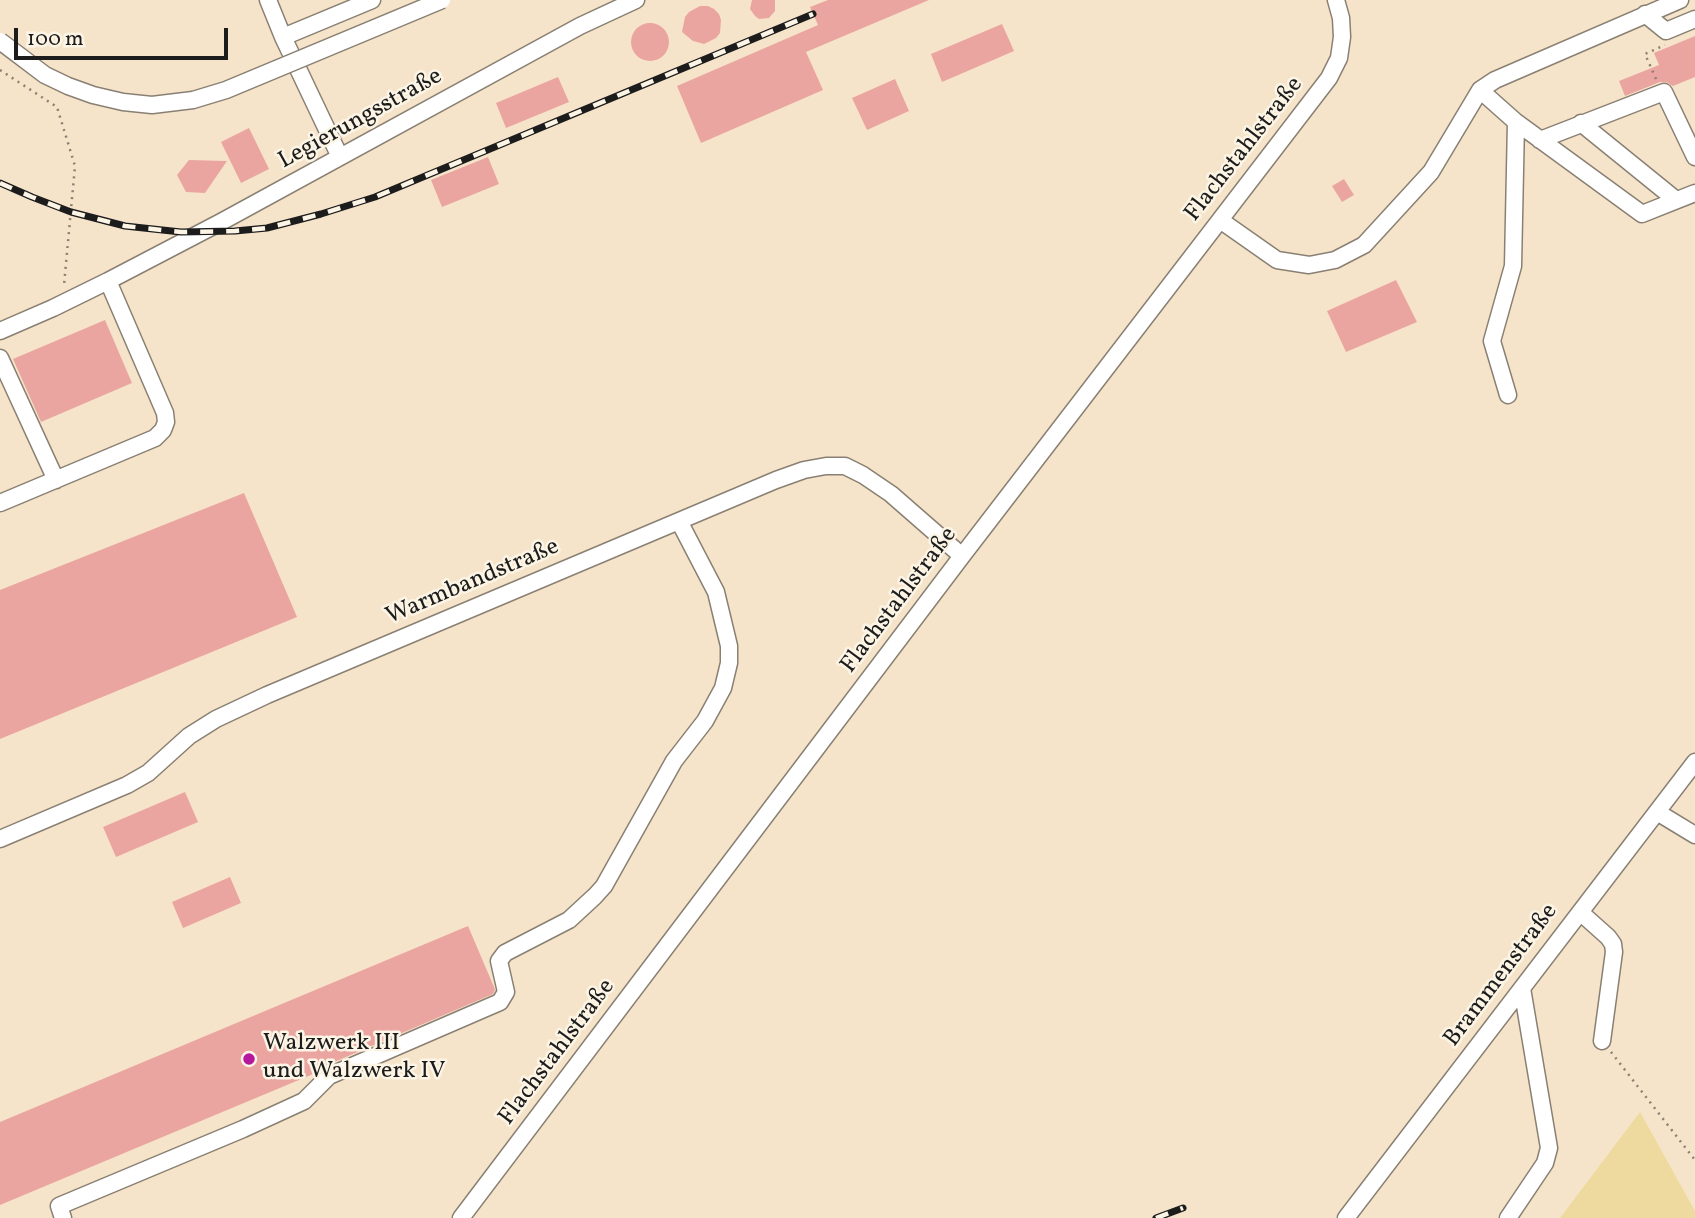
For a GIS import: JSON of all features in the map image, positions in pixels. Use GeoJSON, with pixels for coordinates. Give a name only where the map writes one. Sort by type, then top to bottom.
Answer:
{"type":"FeatureCollection","features":[{"type":"Feature","properties":{"kind":"lane"},"geometry":{"type":"LineString","coordinates":[[268,0],[340,157]]}},
{"type":"Feature","properties":{"kind":"lane"},"geometry":{"type":"LineString","coordinates":[[284,37],[372,0]]}},
{"type":"Feature","properties":{"kind":"lane"},"geometry":{"type":"LineString","coordinates":[[0,41],[45,75],[68,86],[123,102],[152,105],[193,100],[226,90],[442,0]]}},
{"type":"Feature","properties":{"kind":"lane","name":"Legierungsstraße"},"geometry":{"type":"LineString","coordinates":[[0,331],[62,304],[222,222],[580,26],[636,0]]}},
{"type":"Feature","properties":{"kind":"lane","name":"Flachstahlstraße"},"geometry":{"type":"LineString","coordinates":[[461,1218],[962,556],[1329,78],[1339,58],[1342,37],[1336,0]]}},
{"type":"Feature","properties":{"kind":"lane"},"geometry":{"type":"LineString","coordinates":[[1220,220],[1278,260],[1309,265],[1335,260],[1364,245],[1431,172],[1480,90],[1495,80],[1680,0]]}},
{"type":"Feature","properties":{"kind":"lane"},"geometry":{"type":"LineString","coordinates":[[1645,14],[1665,31],[1695,19]]}},
{"type":"Feature","properties":{"kind":"lane"},"geometry":{"type":"LineString","coordinates":[[1480,90],[1516,122],[1642,214],[1695,193]]}},
{"type":"Feature","properties":{"kind":"lane"},"geometry":{"type":"LineString","coordinates":[[1540,140],[1664,92],[1695,156]]}},
{"type":"Feature","properties":{"kind":"lane"},"geometry":{"type":"LineString","coordinates":[[1508,395],[1492,341],[1513,266],[1516,122]]}},
{"type":"Feature","properties":{"kind":"lane"},"geometry":{"type":"LineString","coordinates":[[1581,123],[1676,200]]}},
{"type":"Feature","properties":{"kind":"lane"},"geometry":{"type":"LineString","coordinates":[[0,503],[155,438],[163,430],[165,413],[108,281]]}},
{"type":"Feature","properties":{"kind":"lane"},"geometry":{"type":"LineString","coordinates":[[0,358],[56,480]]}},
{"type":"Feature","properties":{"kind":"lane","name":"Warmbandstraße"},"geometry":{"type":"LineString","coordinates":[[0,838],[127,785],[148,773],[188,736],[216,719],[267,695],[804,470],[826,466],[845,467],[863,475],[891,494],[962,556]]}},
{"type":"Feature","properties":{"kind":"lane"},"geometry":{"type":"LineString","coordinates":[[63,1218],[59,1206],[304,1101],[329,1076],[500,1002],[506,992],[499,961],[505,953],[569,920],[604,886],[674,761],[705,720],[723,688],[729,663],[729,646],[716,592],[679,521]]}},
{"type":"Feature","properties":{"kind":"lane","name":"Brammenstraße"},"geometry":{"type":"LineString","coordinates":[[1346,1218],[1695,762]]}},
{"type":"Feature","properties":{"kind":"lane"},"geometry":{"type":"LineString","coordinates":[[1657,811],[1695,835]]}},
{"type":"Feature","properties":{"kind":"lane"},"geometry":{"type":"LineString","coordinates":[[1580,912],[1608,937],[1614,952],[1602,1041]]}},
{"type":"Feature","properties":{"kind":"lane"},"geometry":{"type":"LineString","coordinates":[[1508,1218],[1545,1163],[1549,1148],[1522,988]]}},
{"type":"Feature","properties":{"kind":"path"},"geometry":{"type":"LineString","coordinates":[[1656,79],[1645,54],[1666,44]]}},
{"type":"Feature","properties":{"kind":"path"},"geometry":{"type":"LineString","coordinates":[[0,70],[57,107],[75,166],[62,304]]}},
{"type":"Feature","properties":{"kind":"path"},"geometry":{"type":"LineString","coordinates":[[1602,1041],[1695,1160]]}},
{"type":"Feature","properties":{"kind":"sand"},"geometry":{"type":"Polygon","coordinates":[[[1640,1112],[1695,1211],[1695,1218],[1560,1218],[1640,1112]]]}},
{"type":"Feature","properties":{"kind":"building"},"geometry":{"type":"Polygon","coordinates":[[[752,0],[775,0],[775,11],[769,18],[759,19],[750,9],[752,0]]]}},
{"type":"Feature","properties":{"kind":"building"},"geometry":{"type":"Polygon","coordinates":[[[828,0],[929,0],[806,52],[823,90],[701,143],[677,86],[818,25],[810,7],[828,0]]]}},
{"type":"Feature","properties":{"kind":"building"},"geometry":{"type":"Polygon","coordinates":[[[700,6],[714,9],[721,20],[720,33],[704,44],[693,41],[682,32],[685,17],[700,6]]]}},
{"type":"Feature","properties":{"kind":"building"},"geometry":{"type":"Polygon","coordinates":[[[650,23],[663,29],[669,42],[663,55],[650,61],[637,55],[631,42],[637,29],[650,23]]]}},
{"type":"Feature","properties":{"kind":"building"},"geometry":{"type":"Polygon","coordinates":[[[1002,24],[1014,51],[942,82],[931,54],[1002,24]]]}},
{"type":"Feature","properties":{"kind":"building"},"geometry":{"type":"Polygon","coordinates":[[[1695,36],[1695,77],[1673,86],[1660,82],[1625,96],[1619,81],[1659,65],[1654,53],[1695,36]]]}},
{"type":"Feature","properties":{"kind":"building"},"geometry":{"type":"Polygon","coordinates":[[[558,77],[569,102],[506,128],[496,103],[558,77]]]}},
{"type":"Feature","properties":{"kind":"building"},"geometry":{"type":"Polygon","coordinates":[[[895,79],[909,111],[867,130],[852,98],[895,79]]]}},
{"type":"Feature","properties":{"kind":"building"},"geometry":{"type":"Polygon","coordinates":[[[249,128],[269,169],[241,183],[221,142],[249,128]]]}},
{"type":"Feature","properties":{"kind":"building"},"geometry":{"type":"Polygon","coordinates":[[[488,157],[499,184],[442,207],[431,180],[488,157]]]}},
{"type":"Feature","properties":{"kind":"building"},"geometry":{"type":"Polygon","coordinates":[[[189,160],[227,161],[205,193],[186,192],[177,175],[189,160]]]}},
{"type":"Feature","properties":{"kind":"building"},"geometry":{"type":"Polygon","coordinates":[[[1344,179],[1354,195],[1342,202],[1332,186],[1344,179]]]}},
{"type":"Feature","properties":{"kind":"building"},"geometry":{"type":"Polygon","coordinates":[[[1396,280],[1417,322],[1346,352],[1327,311],[1396,280]]]}},
{"type":"Feature","properties":{"kind":"building"},"geometry":{"type":"Polygon","coordinates":[[[105,320],[132,383],[41,422],[13,359],[105,320]]]}},
{"type":"Feature","properties":{"kind":"building"},"geometry":{"type":"Polygon","coordinates":[[[244,493],[297,617],[0,739],[0,590],[244,493]]]}},
{"type":"Feature","properties":{"kind":"building"},"geometry":{"type":"Polygon","coordinates":[[[185,792],[198,822],[116,857],[103,827],[185,792]]]}},
{"type":"Feature","properties":{"kind":"building"},"geometry":{"type":"Polygon","coordinates":[[[230,877],[241,903],[183,928],[172,902],[230,877]]]}},
{"type":"Feature","properties":{"kind":"building","name":"Walzwerk III und Walzwerk IV"},"geometry":{"type":"Polygon","coordinates":[[[468,926],[494,987],[493,994],[325,1066],[318,1072],[0,1205],[0,1122],[468,926]]]}},
{"type":"Feature","properties":{"kind":"railway"},"geometry":{"type":"LineString","coordinates":[[0,183],[71,212],[125,226],[181,232],[267,228],[375,197],[813,14]]}},
{"type":"Feature","properties":{"kind":"railway"},"geometry":{"type":"LineString","coordinates":[[1156,1218],[1183,1208]]}},
{"type":"Feature","properties":{"kind":"place","name":"Walzwerk III und Walzwerk IV"},"geometry":{"type":"Point","coordinates":[249,1059]}}]}
